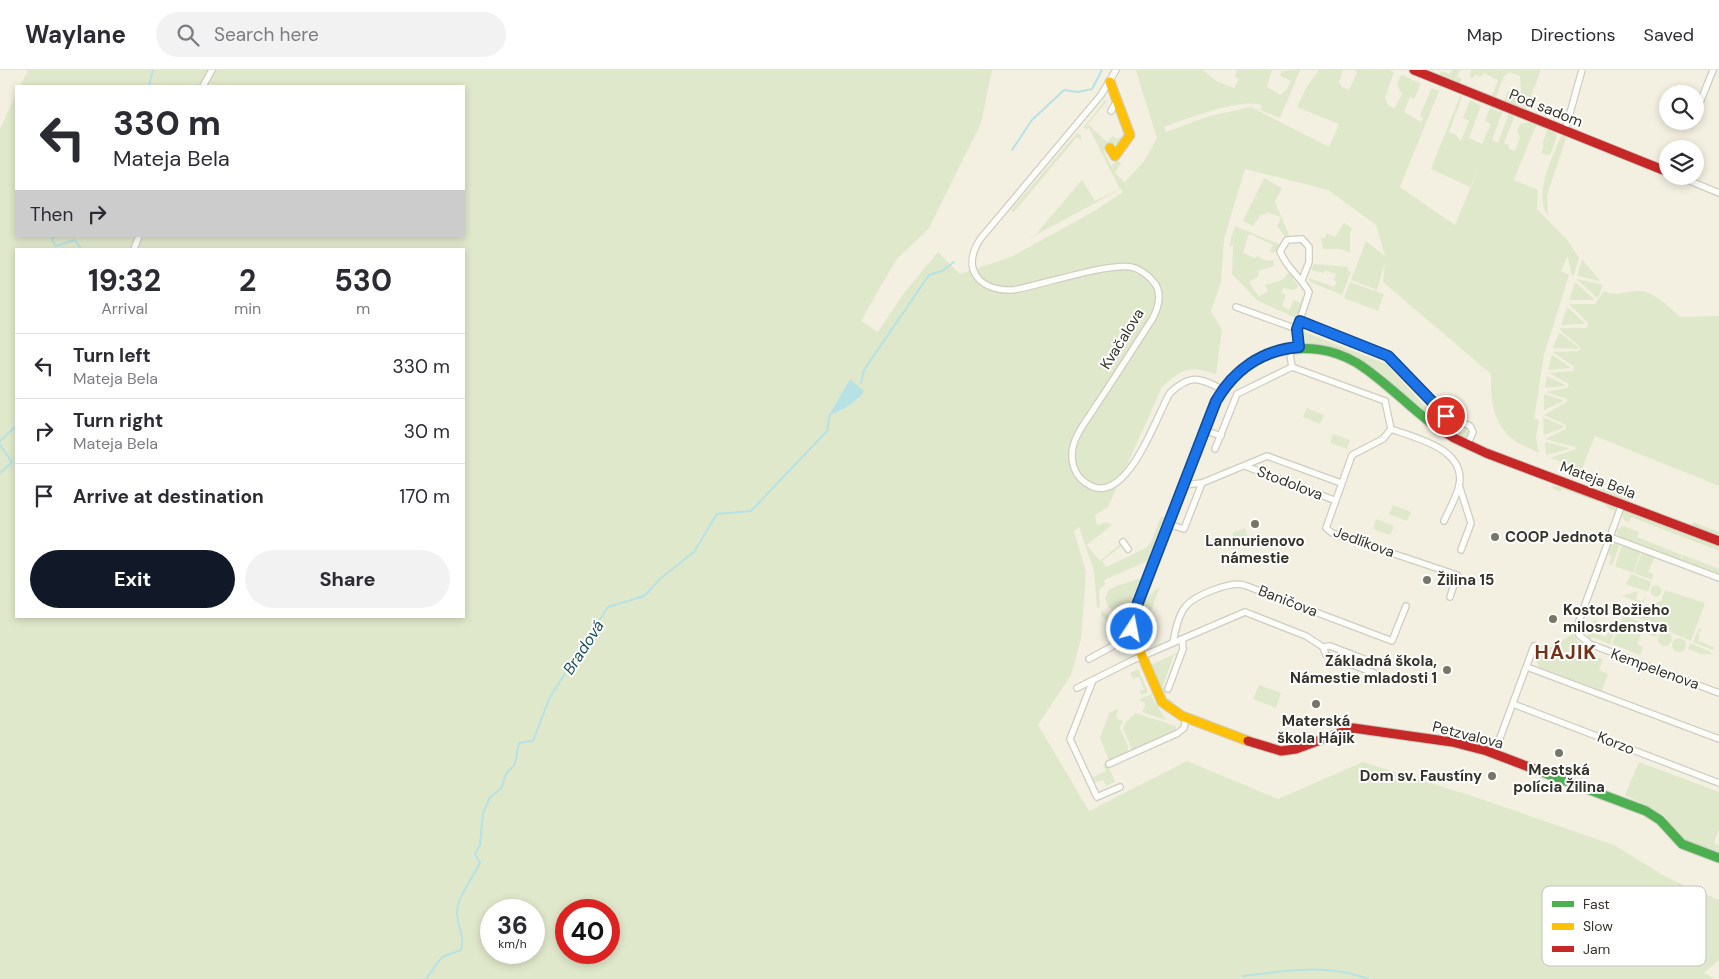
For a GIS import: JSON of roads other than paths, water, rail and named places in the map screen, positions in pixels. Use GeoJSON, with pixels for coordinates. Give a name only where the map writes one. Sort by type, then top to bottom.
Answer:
{"type":"FeatureCollection","features":[{"type":"Feature","properties":{"kind":"street"},"geometry":{"type":"LineString","coordinates":[[204,85],[212,70]]}},
{"type":"Feature","properties":{"kind":"street","name":"Kvačalova"},"geometry":{"type":"LineString","coordinates":[[1116,70],[1110,82],[1084,116],[981,238],[973,254],[974,271],[984,285],[1000,290],[1013,290],[1108,268],[1131,267],[1146,274],[1158,288],[1159,300],[1153,318],[1074,442],[1073,467],[1078,476],[1086,483],[1105,487],[1123,479],[1132,467],[1162,406],[1170,393],[1179,384],[1198,379],[1223,390]]}},
{"type":"Feature","properties":{"kind":"street","name":"Pod sadom"},"geometry":{"type":"LineString","coordinates":[[1414,70],[1659,168]]}},
{"type":"Feature","properties":{"kind":"street"},"geometry":{"type":"LineString","coordinates":[[1565,131],[1582,70]]}},
{"type":"Feature","properties":{"kind":"street"},"geometry":{"type":"LineString","coordinates":[[1704,92],[1713,70]]}},
{"type":"Feature","properties":{"kind":"street"},"geometry":{"type":"LineString","coordinates":[[1110,82],[1130,135],[1116,156],[1110,148]]}},
{"type":"Feature","properties":{"kind":"street"},"geometry":{"type":"LineString","coordinates":[[1111,111],[1118,99]]}},
{"type":"Feature","properties":{"kind":"street"},"geometry":{"type":"LineString","coordinates":[[1700,185],[1719,193]]}},
{"type":"Feature","properties":{"kind":"street"},"geometry":{"type":"LineString","coordinates":[[1292,367],[1297,329],[1309,297],[1309,292],[1302,280],[1283,260],[1280,251],[1287,240],[1302,240],[1309,247],[1309,262],[1302,280]]}},
{"type":"Feature","properties":{"kind":"street"},"geometry":{"type":"LineString","coordinates":[[1236,307],[1297,329]]}},
{"type":"Feature","properties":{"kind":"street"},"geometry":{"type":"LineString","coordinates":[[1300,321],[1388,356],[1442,414],[1470,426],[1473,432],[1467,445]]}},
{"type":"Feature","properties":{"kind":"street","name":"Mateja Bela"},"geometry":{"type":"LineString","coordinates":[[1190,719],[1168,710],[1133,636],[1134,613],[1204,430],[1223,390],[1233,377],[1250,363],[1271,353],[1294,348],[1316,348],[1338,354],[1374,373],[1434,426],[1467,445],[1719,541]]}},
{"type":"Feature","properties":{"kind":"street"},"geometry":{"type":"LineString","coordinates":[[1215,449],[1235,397],[1240,390],[1292,367],[1385,401]]}},
{"type":"Feature","properties":{"kind":"street"},"geometry":{"type":"LineString","coordinates":[[1385,401],[1394,390]]}},
{"type":"Feature","properties":{"kind":"street"},"geometry":{"type":"LineString","coordinates":[[1385,401],[1392,429],[1446,452],[1457,470],[1459,485],[1472,523],[1461,550]]}},
{"type":"Feature","properties":{"kind":"street","name":"Jedlíkova"},"geometry":{"type":"LineString","coordinates":[[1392,429],[1383,439],[1353,453],[1334,500],[1326,528],[1332,533],[1457,575],[1450,597]]}},
{"type":"Feature","properties":{"kind":"street"},"geometry":{"type":"LineString","coordinates":[[1204,430],[1220,436]]}},
{"type":"Feature","properties":{"kind":"street","name":"Stodolova"},"geometry":{"type":"LineString","coordinates":[[1183,485],[1202,483],[1267,456],[1341,483]]}},
{"type":"Feature","properties":{"kind":"street","name":"Stodolova"},"geometry":{"type":"LineString","coordinates":[[1245,466],[1334,500]]}},
{"type":"Feature","properties":{"kind":"street"},"geometry":{"type":"LineString","coordinates":[[1168,524],[1184,529],[1202,483]]}},
{"type":"Feature","properties":{"kind":"street"},"geometry":{"type":"LineString","coordinates":[[1444,521],[1459,485]]}},
{"type":"Feature","properties":{"kind":"street","name":"Kempelenova"},"geometry":{"type":"LineString","coordinates":[[1622,504],[1579,621],[1579,635],[1590,644],[1719,693]]}},
{"type":"Feature","properties":{"kind":"street"},"geometry":{"type":"LineString","coordinates":[[1610,537],[1719,578]]}},
{"type":"Feature","properties":{"kind":"street"},"geometry":{"type":"LineString","coordinates":[[1122,542],[1128,549]]}},
{"type":"Feature","properties":{"kind":"street","name":"Baničova"},"geometry":{"type":"LineString","coordinates":[[1173,643],[1176,628],[1186,606],[1192,601],[1230,584],[1244,585],[1392,641],[1406,606]]}},
{"type":"Feature","properties":{"kind":"street","name":"Baničova"},"geometry":{"type":"LineString","coordinates":[[1077,688],[1142,656],[1245,612],[1306,636],[1324,648],[1326,655],[1374,673]]}},
{"type":"Feature","properties":{"kind":"street"},"geometry":{"type":"LineString","coordinates":[[1089,659],[1133,636]]}},
{"type":"Feature","properties":{"kind":"street"},"geometry":{"type":"LineString","coordinates":[[1168,689],[1183,649],[1182,639]]}},
{"type":"Feature","properties":{"kind":"street","name":"Baničova"},"geometry":{"type":"LineString","coordinates":[[1324,648],[1330,646],[1377,664]]}},
{"type":"Feature","properties":{"kind":"street"},"geometry":{"type":"LineString","coordinates":[[1494,754],[1534,646]]}},
{"type":"Feature","properties":{"kind":"street"},"geometry":{"type":"LineString","coordinates":[[1527,667],[1719,739]]}},
{"type":"Feature","properties":{"kind":"street"},"geometry":{"type":"LineString","coordinates":[[1093,680],[1070,739],[1097,797],[1120,787]]}},
{"type":"Feature","properties":{"kind":"street","name":"Korzo"},"geometry":{"type":"LineString","coordinates":[[1513,704],[1719,783]]}},
{"type":"Feature","properties":{"kind":"street"},"geometry":{"type":"LineString","coordinates":[[1110,764],[1178,733],[1190,719]]}},
{"type":"Feature","properties":{"kind":"street","name":"Petzvalova"},"geometry":{"type":"LineString","coordinates":[[1190,719],[1281,751],[1296,749],[1353,728],[1452,742],[1494,754],[1646,811],[1660,820],[1682,844],[1719,858]]}},
{"type":"Feature","properties":{"kind":"water"},"geometry":{"type":"Polygon","coordinates":[[[850,379],[864,391],[862,395],[849,406],[829,415],[850,379]]]}},
{"type":"Feature","properties":{"kind":"waterway"},"geometry":{"type":"LineString","coordinates":[[149,85],[153,70]]}},
{"type":"Feature","properties":{"kind":"waterway","name":"Bradová"},"geometry":{"type":"LineString","coordinates":[[1012,150],[1032,120],[1064,90],[1078,92],[1092,89],[1102,70]]}},
{"type":"Feature","properties":{"kind":"waterway"},"geometry":{"type":"LineString","coordinates":[[54,237],[52,240],[56,246],[75,240],[80,248]]}},
{"type":"Feature","properties":{"kind":"waterway"},"geometry":{"type":"LineString","coordinates":[[861,383],[864,370],[929,275],[942,271],[954,262]]}},
{"type":"Feature","properties":{"kind":"waterway","name":"Bradová"},"geometry":{"type":"LineString","coordinates":[[426,979],[442,957],[461,950],[462,939],[457,917],[458,906],[480,863],[475,854],[480,845],[483,813],[490,797],[501,789],[506,774],[515,764],[519,743],[533,741],[550,697],[608,607],[644,596],[661,578],[694,552],[717,514],[751,511],[827,431],[830,414]]}},
{"type":"Feature","properties":{"kind":"waterway"},"geometry":{"type":"LineString","coordinates":[[0,441],[15,427]]}},
{"type":"Feature","properties":{"kind":"waterway"},"geometry":{"type":"LineString","coordinates":[[0,445],[12,462],[0,473]]}},
{"type":"Feature","properties":{"kind":"waterway"},"geometry":{"type":"LineString","coordinates":[[1243,976],[1321,970],[1353,974],[1368,979]]}},
{"type":"Feature","properties":{"kind":"place","name":"Lannurienovo námestie"},"geometry":{"type":"Point","coordinates":[1255,524]}},
{"type":"Feature","properties":{"kind":"place","name":"COOP Jednota"},"geometry":{"type":"Point","coordinates":[1495,537]}},
{"type":"Feature","properties":{"kind":"place","name":"Žilina 15"},"geometry":{"type":"Point","coordinates":[1427,580]}},
{"type":"Feature","properties":{"kind":"place","name":"Kostol Božieho milosrdenstva"},"geometry":{"type":"Point","coordinates":[1553,619]}},
{"type":"Feature","properties":{"kind":"place","name":"Základná škola, Námestie mladosti 1"},"geometry":{"type":"Point","coordinates":[1447,670]}},
{"type":"Feature","properties":{"kind":"place","name":"Materská škola Hájik"},"geometry":{"type":"Point","coordinates":[1316,704]}},
{"type":"Feature","properties":{"kind":"place","name":"Mestská polícia Žilina"},"geometry":{"type":"Point","coordinates":[1559,753]}},
{"type":"Feature","properties":{"kind":"place","name":"Dom sv. Faustíny"},"geometry":{"type":"Point","coordinates":[1492,776]}},
{"type":"Feature","properties":{"kind":"district","name":"HÁJIK"},"geometry":{"type":"Point","coordinates":[1566,652]}}]}
